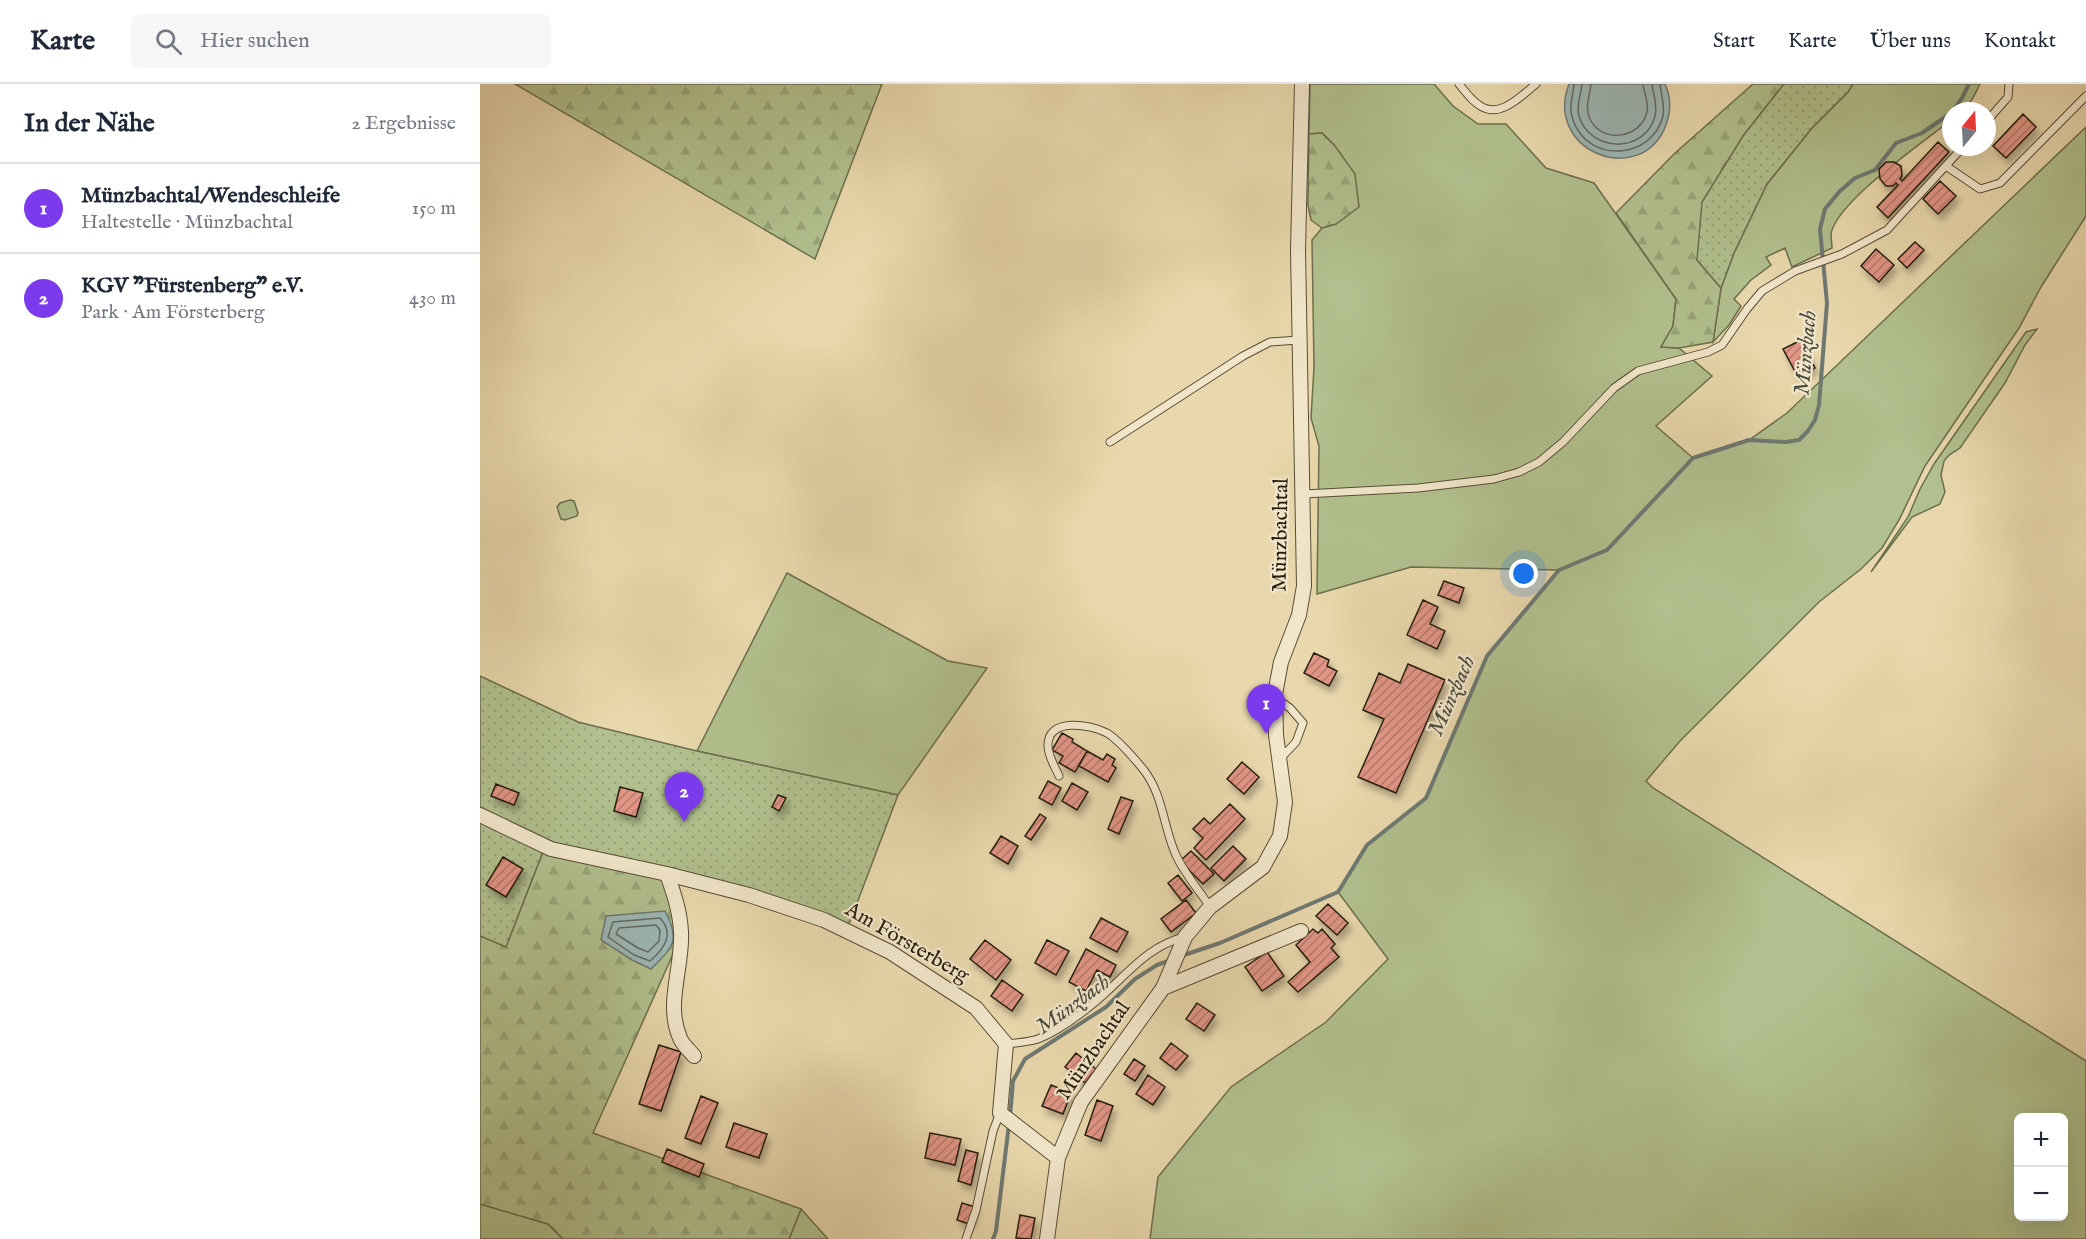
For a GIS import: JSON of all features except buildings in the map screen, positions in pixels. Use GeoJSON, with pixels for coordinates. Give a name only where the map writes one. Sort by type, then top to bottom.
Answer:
{"type":"FeatureCollection","features":[{"type":"Feature","properties":{"kind":"street","name":"Münzbachtal"},"geometry":{"type":"LineString","coordinates":[[1047,1239],[1058,1158],[1081,1102],[1163,988],[1183,942],[1210,907],[1263,867],[1280,836],[1285,802],[1275,722],[1275,698],[1281,662],[1299,615],[1304,586],[1298,250],[1302,84]]}},
{"type":"Feature","properties":{"kind":"street","name":"Am Försterberg"},"geometry":{"type":"LineString","coordinates":[[480,815],[551,849],[667,874],[749,895],[824,920],[881,948],[976,1008],[1006,1044]]}},
{"type":"Feature","properties":{"kind":"street"},"geometry":{"type":"LineString","coordinates":[[667,874],[678,904],[682,934],[673,1011],[680,1039],[694,1056]]}},
{"type":"Feature","properties":{"kind":"street"},"geometry":{"type":"LineString","coordinates":[[1163,988],[1301,931]]}},
{"type":"Feature","properties":{"kind":"street"},"geometry":{"type":"LineString","coordinates":[[1006,1044],[1004,1114],[1058,1158]]}},
{"type":"Feature","properties":{"kind":"lane"},"geometry":{"type":"LineString","coordinates":[[1459,84],[1479,106],[1493,111],[1506,107],[1536,84]]}},
{"type":"Feature","properties":{"kind":"lane"},"geometry":{"type":"LineString","coordinates":[[1996,110],[2008,97],[2009,84]]}},
{"type":"Feature","properties":{"kind":"lane"},"geometry":{"type":"LineString","coordinates":[[1946,166],[1980,189],[2000,183],[2086,96]]}},
{"type":"Feature","properties":{"kind":"lane"},"geometry":{"type":"LineString","coordinates":[[1304,494],[1418,488],[1494,479],[1519,472],[1539,462],[1563,442],[1614,388],[1638,371],[1707,352],[1722,345],[1762,291],[1780,279],[1838,255],[1887,230],[1955,156]]}},
{"type":"Feature","properties":{"kind":"lane"},"geometry":{"type":"LineString","coordinates":[[1110,442],[1243,356],[1270,342],[1299,340]]}},
{"type":"Feature","properties":{"kind":"lane"},"geometry":{"type":"LineString","coordinates":[[1275,698],[1290,708],[1302,723],[1296,742],[1280,760]]}},
{"type":"Feature","properties":{"kind":"lane"},"geometry":{"type":"LineString","coordinates":[[1059,776],[1048,748],[1051,733],[1056,729],[1073,725],[1087,726],[1109,734],[1143,769],[1154,785],[1176,856],[1210,907]]}},
{"type":"Feature","properties":{"kind":"lane"},"geometry":{"type":"LineString","coordinates":[[1006,1044],[1037,1039],[1063,1026],[1091,1006],[1135,965],[1168,941],[1183,942]]}},
{"type":"Feature","properties":{"kind":"lane"},"geometry":{"type":"LineString","coordinates":[[966,1239],[976,1210],[993,1131],[1004,1114]]}},
{"type":"Feature","properties":{"kind":"green space"},"geometry":{"type":"Polygon","coordinates":[[[515,84],[882,84],[815,259],[515,84]]]}},
{"type":"Feature","properties":{"kind":"green space"},"geometry":{"type":"Polygon","coordinates":[[[1310,84],[1434,84],[1453,106],[1478,124],[1506,124],[1546,168],[1594,183],[1676,299],[1673,326],[1661,347],[1679,348],[1712,376],[1656,426],[1693,458],[1749,440],[1787,413],[2086,127],[2086,216],[2041,287],[2019,328],[1925,466],[1899,520],[1882,548],[1861,569],[1819,602],[1680,741],[1646,781],[1653,788],[2086,1061],[2086,1239],[1150,1239],[1158,1177],[1231,1087],[1326,1022],[1388,959],[1338,892],[1367,845],[1426,798],[1487,656],[1559,570],[1411,567],[1317,594],[1319,446],[1311,418],[1314,367],[1312,240],[1322,228],[1336,224],[1335,146],[1322,133],[1309,134],[1310,84]]]}},
{"type":"Feature","properties":{"kind":"green space"},"geometry":{"type":"Polygon","coordinates":[[[1753,84],[1784,84],[1743,136],[1697,260],[1721,288],[1713,342],[1679,348],[1661,347],[1673,326],[1676,299],[1616,213],[1674,154],[1753,84]]]}},
{"type":"Feature","properties":{"kind":"green space"},"geometry":{"type":"Polygon","coordinates":[[[1784,84],[1853,84],[1812,128],[1767,184],[1734,253],[1721,288],[1697,260],[1702,202],[1743,136],[1784,84]]]}},
{"type":"Feature","properties":{"kind":"green space"},"geometry":{"type":"Polygon","coordinates":[[[1853,84],[1980,84],[1969,102],[1942,102],[1942,127],[1883,173],[1848,206],[1831,234],[1832,248],[1792,267],[1785,248],[1766,257],[1771,265],[1751,280],[1734,299],[1741,306],[1729,325],[1713,342],[1721,288],[1734,253],[1767,184],[1812,128],[1853,84]]]}},
{"type":"Feature","properties":{"kind":"green space"},"geometry":{"type":"Polygon","coordinates":[[[1322,133],[1335,146],[1355,174],[1359,207],[1336,224],[1322,228],[1311,220],[1308,205],[1309,134],[1322,133]]]}},
{"type":"Feature","properties":{"kind":"green space"},"geometry":{"type":"Polygon","coordinates":[[[2037,329],[2025,345],[2005,383],[1960,448],[1944,461],[1941,475],[1945,492],[1940,504],[1912,517],[1871,572],[1908,517],[1934,464],[2026,332],[2037,329]]]}},
{"type":"Feature","properties":{"kind":"green space"},"geometry":{"type":"Polygon","coordinates":[[[574,501],[577,516],[561,519],[557,507],[560,503],[574,501]]]}},
{"type":"Feature","properties":{"kind":"green space"},"geometry":{"type":"Polygon","coordinates":[[[787,573],[948,661],[987,668],[898,795],[697,751],[787,573]]]}},
{"type":"Feature","properties":{"kind":"green space"},"geometry":{"type":"Polygon","coordinates":[[[480,676],[578,722],[697,751],[898,795],[846,932],[824,920],[544,849],[506,947],[480,936],[480,676]]]}},
{"type":"Feature","properties":{"kind":"green space"},"geometry":{"type":"Polygon","coordinates":[[[544,849],[667,874],[682,934],[593,1133],[801,1209],[789,1239],[563,1239],[548,1224],[480,1204],[480,936],[506,946],[544,849]]]}},
{"type":"Feature","properties":{"kind":"green space"},"geometry":{"type":"Polygon","coordinates":[[[480,1204],[548,1224],[563,1239],[480,1239],[480,1204]]]}},
{"type":"Feature","properties":{"kind":"green space"},"geometry":{"type":"Polygon","coordinates":[[[801,1209],[828,1239],[789,1239],[801,1209]]]}},
{"type":"Feature","properties":{"kind":"water"},"geometry":{"type":"Polygon","coordinates":[[[1569,84],[1665,84],[1670,104],[1666,125],[1654,144],[1637,155],[1618,158],[1599,154],[1582,144],[1570,128],[1565,108],[1569,84]]]}},
{"type":"Feature","properties":{"kind":"water"},"geometry":{"type":"Polygon","coordinates":[[[665,911],[673,930],[672,943],[665,955],[651,969],[601,940],[606,916],[665,911]]]}},
{"type":"Feature","properties":{"kind":"waterway","name":"Münzbach"},"geometry":{"type":"LineString","coordinates":[[1959,102],[1969,84]]}},
{"type":"Feature","properties":{"kind":"waterway","name":"Münzbach"},"geometry":{"type":"LineString","coordinates":[[1181,956],[1220,943],[1338,892],[1367,845],[1426,798],[1487,656],[1559,570],[1607,550],[1693,458],[1749,440],[1786,442],[1799,440],[1808,431],[1815,420],[1819,405],[1827,303],[1820,229],[1825,209],[1855,178],[1875,170],[1896,143],[1922,133],[1942,119]]}},
{"type":"Feature","properties":{"kind":"waterway","name":"Münzbach"},"geometry":{"type":"LineString","coordinates":[[1010,1117],[1013,1081],[1025,1059],[1106,1007],[1135,979],[1157,965],[1171,960]]}},
{"type":"Feature","properties":{"kind":"waterway","name":"Münzbach"},"geometry":{"type":"LineString","coordinates":[[993,1239],[996,1231],[1009,1124]]}},
{"type":"Feature","properties":{"kind":"place","name":"Münzbachtal/Wendeschleife"},"geometry":{"type":"Point","coordinates":[1266,734]}},
{"type":"Feature","properties":{"kind":"place","name":"KGV \"Fürstenberg\" e.V."},"geometry":{"type":"Point","coordinates":[684,822]}}]}
